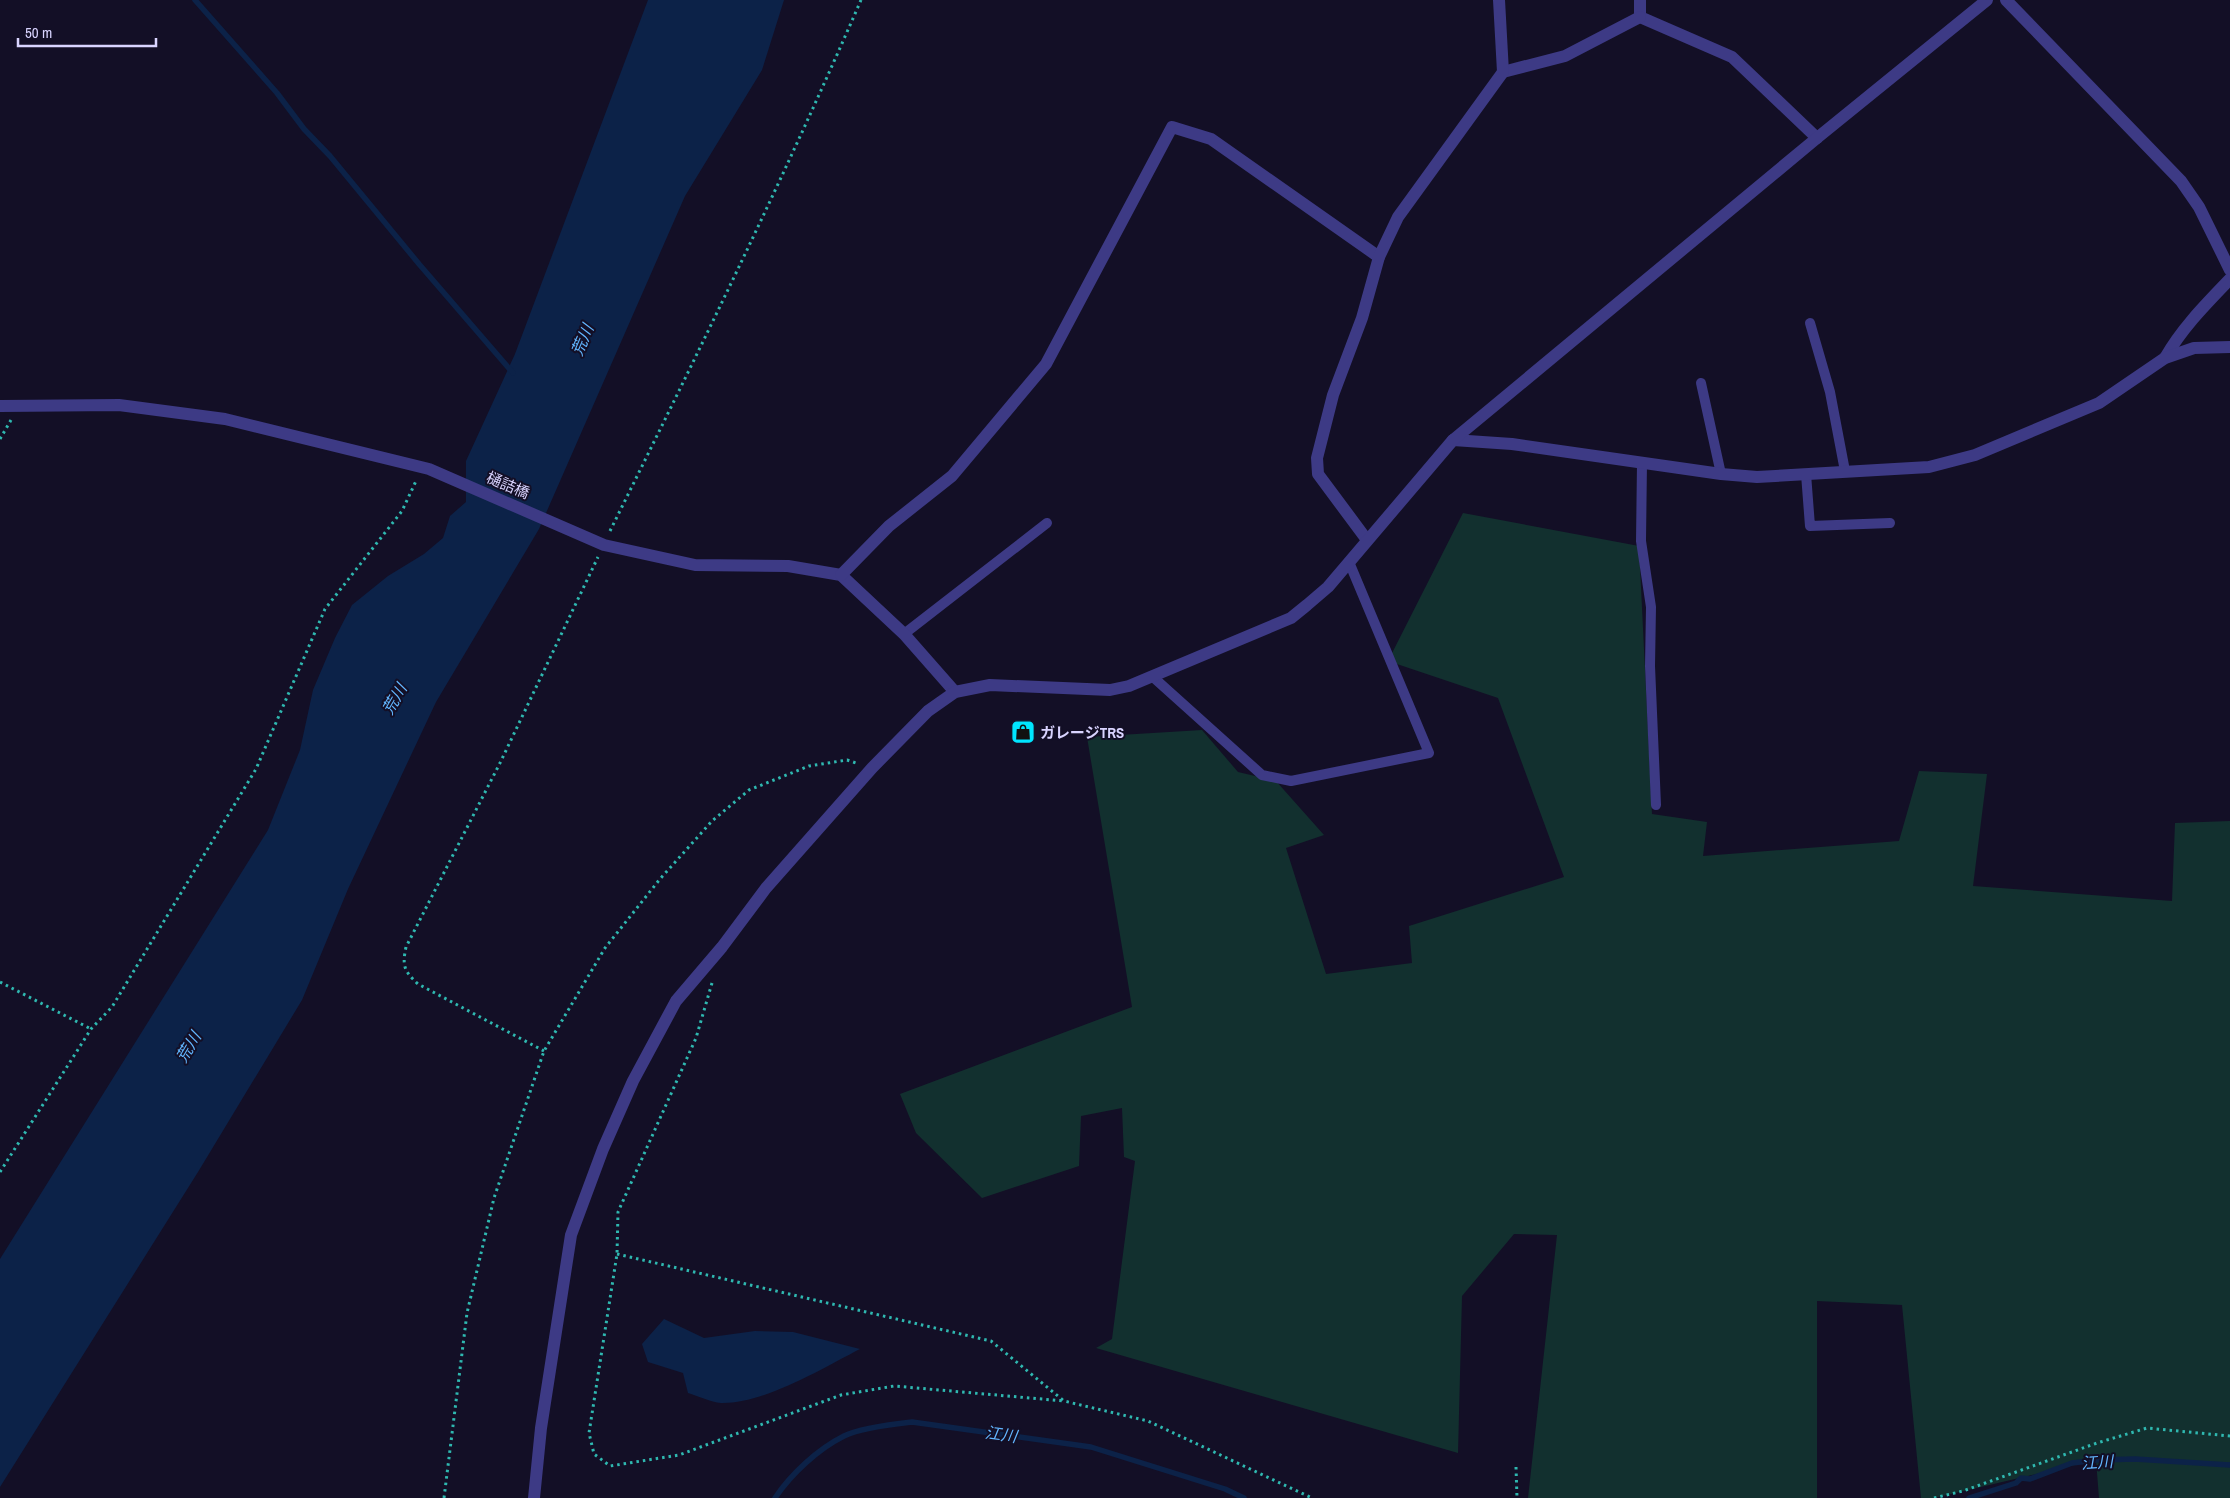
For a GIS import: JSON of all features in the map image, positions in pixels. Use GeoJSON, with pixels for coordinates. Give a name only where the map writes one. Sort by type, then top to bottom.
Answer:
{"type":"FeatureCollection","features":[{"type":"Feature","properties":{"kind":"street"},"geometry":{"type":"LineString","coordinates":[[1367,540],[1318,474],[1317,458],[1333,395],[1362,318],[1379,257],[1398,217],[1503,72],[1499,0]]}},
{"type":"Feature","properties":{"kind":"street"},"geometry":{"type":"LineString","coordinates":[[1640,0],[1640,17]]}},
{"type":"Feature","properties":{"kind":"street"},"geometry":{"type":"LineString","coordinates":[[534,1498],[541,1428],[571,1235],[603,1149],[633,1081],[676,1001],[722,946],[766,888],[872,768],[928,711],[955,692],[990,685],[1110,690],[1129,686],[1291,618],[1328,587],[1453,440],[1817,138],[1987,0]]}},
{"type":"Feature","properties":{"kind":"street"},"geometry":{"type":"LineString","coordinates":[[2006,0],[2181,181],[2199,207],[2230,270]]}},
{"type":"Feature","properties":{"kind":"street"},"geometry":{"type":"LineString","coordinates":[[1503,72],[1565,56],[1640,17]]}},
{"type":"Feature","properties":{"kind":"street"},"geometry":{"type":"LineString","coordinates":[[1640,17],[1732,57],[1817,138]]}},
{"type":"Feature","properties":{"kind":"street"},"geometry":{"type":"LineString","coordinates":[[955,692],[904,634],[840,575],[889,526],[952,476],[1046,364],[1172,127],[1211,139],[1379,257]]}},
{"type":"Feature","properties":{"kind":"street"},"geometry":{"type":"LineString","coordinates":[[2165,358],[2175,340],[2230,279]]}},
{"type":"Feature","properties":{"kind":"street"},"geometry":{"type":"LineString","coordinates":[[1453,440],[1512,444],[1721,474],[1757,476],[1929,467],[1975,455],[2099,403],[2165,358],[2194,348],[2230,347]]}},
{"type":"Feature","properties":{"kind":"street","name":"樋詰橋"},"geometry":{"type":"LineString","coordinates":[[0,406],[119,405],[225,419],[425,468],[604,545],[695,565],[788,566],[840,575]]}},
{"type":"Feature","properties":{"kind":"lane"},"geometry":{"type":"LineString","coordinates":[[1810,323],[1830,392],[1846,472]]}},
{"type":"Feature","properties":{"kind":"lane"},"geometry":{"type":"LineString","coordinates":[[1701,383],[1721,474]]}},
{"type":"Feature","properties":{"kind":"lane"},"geometry":{"type":"LineString","coordinates":[[1642,463],[1641,542],[1650,608],[1650,666],[1656,806]]}},
{"type":"Feature","properties":{"kind":"lane"},"geometry":{"type":"LineString","coordinates":[[1806,474],[1810,526],[1890,523]]}},
{"type":"Feature","properties":{"kind":"lane"},"geometry":{"type":"LineString","coordinates":[[904,634],[1047,523]]}},
{"type":"Feature","properties":{"kind":"lane"},"geometry":{"type":"LineString","coordinates":[[1153,677],[1262,775],[1290,781],[1429,753],[1349,562]]}},
{"type":"Feature","properties":{"kind":"path"},"geometry":{"type":"LineString","coordinates":[[0,1172],[91,1029],[112,1007],[256,769],[326,609],[402,511],[425,468]]}},
{"type":"Feature","properties":{"kind":"path"},"geometry":{"type":"LineString","coordinates":[[444,1498],[467,1314],[494,1198],[544,1051],[605,948],[660,880],[712,821],[749,790],[809,766],[847,760],[872,768]]}},
{"type":"Feature","properties":{"kind":"path"},"geometry":{"type":"LineString","coordinates":[[714,974],[696,1038],[618,1212],[618,1254],[589,1433],[594,1454],[610,1466],[679,1455],[840,1395],[894,1386],[1064,1401],[1148,1421],[1312,1498]]}},
{"type":"Feature","properties":{"kind":"path"},"geometry":{"type":"LineString","coordinates":[[0,982],[91,1029]]}},
{"type":"Feature","properties":{"kind":"path"},"geometry":{"type":"LineString","coordinates":[[618,1254],[991,1341],[1064,1401]]}},
{"type":"Feature","properties":{"kind":"path"},"geometry":{"type":"LineString","coordinates":[[1934,1498],[1964,1492],[2097,1443],[2147,1428],[2230,1436]]}},
{"type":"Feature","properties":{"kind":"path"},"geometry":{"type":"LineString","coordinates":[[1516,1467],[1517,1498]]}},
{"type":"Feature","properties":{"kind":"green space"},"geometry":{"type":"Polygon","coordinates":[[[1463,513],[1639,546],[1652,814],[1707,822],[1703,856],[1899,841],[1919,771],[1987,774],[1973,886],[2172,901],[2175,823],[2230,821],[2230,1498],[2099,1498],[2096,1460],[1934,1498],[1921,1498],[1902,1305],[1817,1301],[1817,1498],[1528,1498],[1557,1235],[1514,1234],[1462,1296],[1458,1453],[1096,1348],[1112,1339],[1135,1161],[1124,1157],[1122,1108],[1081,1116],[1079,1166],[982,1198],[916,1133],[900,1094],[1132,1007],[1087,737],[1202,730],[1238,772],[1276,781],[1324,835],[1286,848],[1326,974],[1412,963],[1409,926],[1564,877],[1498,698],[1388,661],[1463,513]]]}},
{"type":"Feature","properties":{"kind":"water","name":"荒川"},"geometry":{"type":"Polygon","coordinates":[[[648,0],[784,0],[762,70],[685,196],[539,529],[436,702],[348,889],[302,1000],[198,1172],[0,1487],[0,1259],[268,830],[300,750],[313,690],[335,638],[352,605],[388,576],[424,554],[443,538],[450,516],[466,502],[466,461],[515,354],[648,0]]]}},
{"type":"Feature","properties":{"kind":"water"},"geometry":{"type":"Polygon","coordinates":[[[664,1319],[704,1338],[755,1331],[793,1332],[860,1349],[793,1384],[756,1398],[721,1403],[688,1393],[683,1373],[648,1362],[642,1344],[664,1319]]]}},
{"type":"Feature","properties":{"kind":"waterway"},"geometry":{"type":"LineString","coordinates":[[195,0],[277,93],[304,129],[330,156],[419,264],[513,373]]}},
{"type":"Feature","properties":{"kind":"waterway","name":"江川"},"geometry":{"type":"LineString","coordinates":[[775,1498],[806,1463],[834,1441],[859,1431],[912,1422],[1091,1447],[1225,1489],[1244,1498]]}},
{"type":"Feature","properties":{"kind":"waterway","name":"江川"},"geometry":{"type":"LineString","coordinates":[[1969,1498],[2016,1483],[2021,1478],[2030,1479],[2072,1463],[2135,1459],[2230,1465]]}},
{"type":"Feature","properties":{"kind":"place","name":"ガレージTRS"},"geometry":{"type":"Point","coordinates":[1023,732]}}]}
